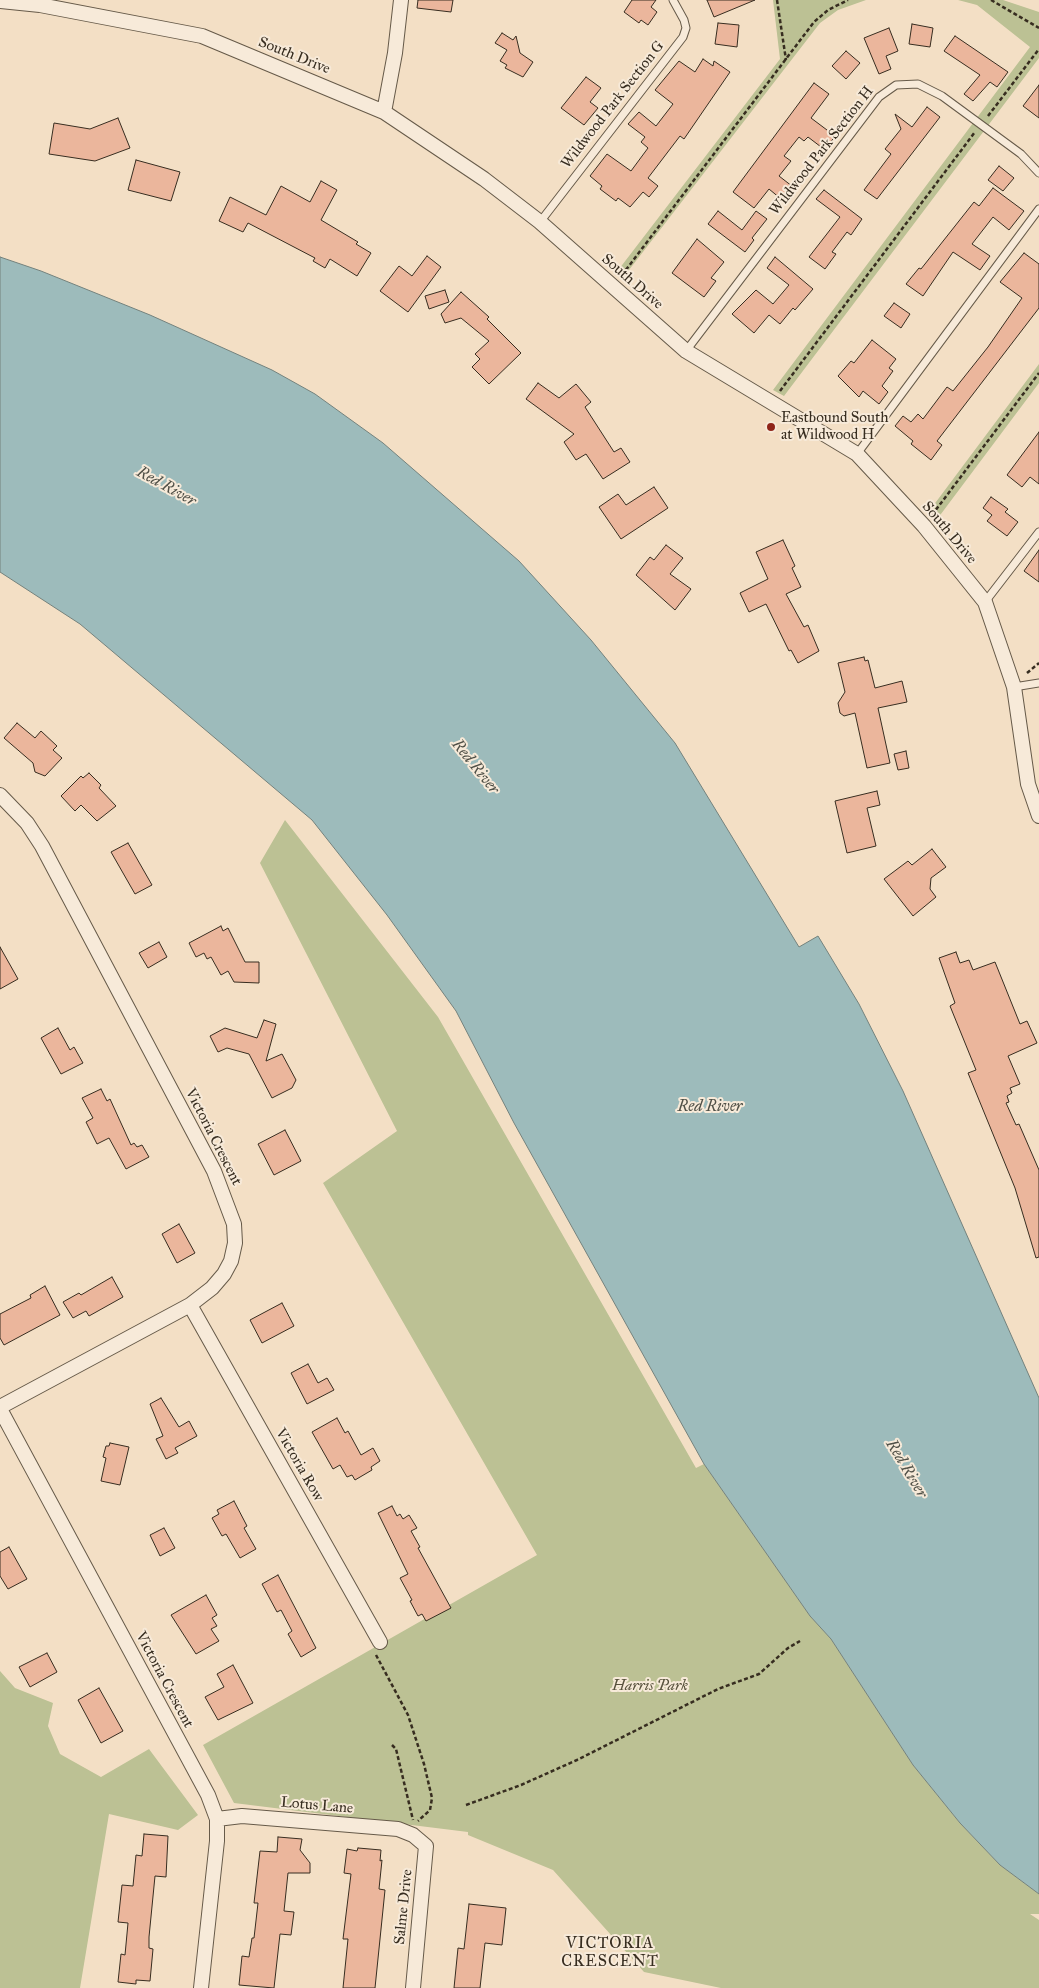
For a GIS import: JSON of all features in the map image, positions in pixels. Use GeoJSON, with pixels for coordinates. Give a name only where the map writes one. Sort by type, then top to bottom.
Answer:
{"type":"FeatureCollection","features":[{"type":"Feature","properties":{"kind":"street"},"geometry":{"type":"LineString","coordinates":[[384,112],[395,53],[400,0]]}},
{"type":"Feature","properties":{"kind":"street","name":"South Drive"},"geometry":{"type":"LineString","coordinates":[[0,1],[40,5],[202,36],[384,112],[484,178],[540,222],[686,351],[857,454],[924,526],[985,602],[1014,687],[1028,784],[1039,816]]}},
{"type":"Feature","properties":{"kind":"street","name":"Victoria Crescent"},"geometry":{"type":"LineString","coordinates":[[0,795],[27,823],[42,846],[214,1171],[234,1224],[235,1243],[231,1261],[224,1274],[212,1288],[190,1305],[0,1408],[203,1786],[217,1819],[217,1841],[201,1988]]}},
{"type":"Feature","properties":{"kind":"street","name":"Victoria Row"},"geometry":{"type":"LineString","coordinates":[[190,1305],[380,1642]]}},
{"type":"Feature","properties":{"kind":"street","name":"Lotus Lane"},"geometry":{"type":"LineString","coordinates":[[217,1819],[242,1816],[398,1829],[413,1835]]}},
{"type":"Feature","properties":{"kind":"street","name":"Salme Drive"},"geometry":{"type":"LineString","coordinates":[[413,1835],[426,1846],[413,1988]]}},
{"type":"Feature","properties":{"kind":"lane","name":"Wildwood Park Section G"},"geometry":{"type":"LineString","coordinates":[[540,222],[682,37],[686,28],[674,0]]}},
{"type":"Feature","properties":{"kind":"lane","name":"Wildwood Park Section H"},"geometry":{"type":"LineString","coordinates":[[686,351],[879,97],[896,84],[918,84],[942,96],[1021,154],[1039,173]]}},
{"type":"Feature","properties":{"kind":"lane"},"geometry":{"type":"LineString","coordinates":[[857,454],[1039,209]]}},
{"type":"Feature","properties":{"kind":"lane"},"geometry":{"type":"LineString","coordinates":[[985,602],[1039,532]]}},
{"type":"Feature","properties":{"kind":"lane"},"geometry":{"type":"LineString","coordinates":[[1014,687],[1039,683]]}},
{"type":"Feature","properties":{"kind":"path"},"geometry":{"type":"LineString","coordinates":[[777,0],[786,60]]}},
{"type":"Feature","properties":{"kind":"path"},"geometry":{"type":"LineString","coordinates":[[612,287],[814,22],[828,10],[848,0]]}},
{"type":"Feature","properties":{"kind":"path"},"geometry":{"type":"LineString","coordinates":[[993,0],[1039,28]]}},
{"type":"Feature","properties":{"kind":"path"},"geometry":{"type":"LineString","coordinates":[[771,402],[1039,49]]}},
{"type":"Feature","properties":{"kind":"path"},"geometry":{"type":"LineString","coordinates":[[924,526],[1039,373]]}},
{"type":"Feature","properties":{"kind":"path"},"geometry":{"type":"LineString","coordinates":[[466,1805],[521,1785],[577,1760],[718,1689],[758,1674],[788,1648],[800,1641]]}},
{"type":"Feature","properties":{"kind":"path"},"geometry":{"type":"LineString","coordinates":[[380,1642],[375,1657],[408,1715],[424,1764],[432,1798],[430,1810],[414,1824],[396,1749],[392,1745]]}},
{"type":"Feature","properties":{"kind":"green space"},"geometry":{"type":"Polygon","coordinates":[[[773,0],[866,0],[838,10],[820,23],[622,279],[616,273],[780,59],[773,0]]]}},
{"type":"Feature","properties":{"kind":"green space"},"geometry":{"type":"Polygon","coordinates":[[[958,0],[1003,0],[1039,12],[1039,58],[784,396],[773,390],[1030,47],[977,5],[958,0]]]}},
{"type":"Feature","properties":{"kind":"green space"},"geometry":{"type":"Polygon","coordinates":[[[1039,364],[1039,383],[935,522],[927,514],[1039,364]]]}},
{"type":"Feature","properties":{"kind":"green space","name":"Harris Park"},"geometry":{"type":"Polygon","coordinates":[[[285,820],[438,1017],[696,1468],[704,1464],[810,1616],[831,1639],[913,1765],[960,1823],[1000,1865],[1039,1894],[1039,1914],[1030,1914],[1039,1920],[1039,1988],[721,1988],[644,1972],[553,1870],[468,1835],[468,1832],[234,1803],[203,1745],[537,1555],[323,1183],[397,1131],[260,863],[285,820]]]}},
{"type":"Feature","properties":{"kind":"green space"},"geometry":{"type":"Polygon","coordinates":[[[0,1671],[15,1688],[53,1703],[48,1726],[60,1754],[101,1777],[149,1749],[198,1815],[178,1830],[109,1814],[80,1988],[0,1988],[0,1671]]]}},
{"type":"Feature","properties":{"kind":"water","name":"Red River"},"geometry":{"type":"Polygon","coordinates":[[[0,257],[41,271],[150,315],[272,370],[315,394],[383,443],[519,561],[591,640],[675,743],[799,947],[818,936],[859,1004],[903,1091],[1039,1398],[1039,1894],[1000,1865],[960,1823],[913,1765],[831,1639],[810,1616],[704,1464],[514,1123],[456,1011],[387,915],[312,820],[80,624],[0,572],[0,257]]]}},
{"type":"Feature","properties":{"kind":"building"},"geometry":{"type":"Polygon","coordinates":[[[418,0],[453,0],[451,12],[417,8],[418,0]]]}},
{"type":"Feature","properties":{"kind":"building"},"geometry":{"type":"Polygon","coordinates":[[[632,0],[656,0],[651,7],[657,12],[648,25],[641,20],[639,23],[624,12],[632,0]]]}},
{"type":"Feature","properties":{"kind":"building"},"geometry":{"type":"Polygon","coordinates":[[[707,0],[755,0],[714,17],[707,0]]]}},
{"type":"Feature","properties":{"kind":"building"},"geometry":{"type":"Polygon","coordinates":[[[718,23],[739,25],[737,47],[715,44],[718,23]]]}},
{"type":"Feature","properties":{"kind":"building"},"geometry":{"type":"Polygon","coordinates":[[[912,24],[933,28],[930,47],[909,44],[912,24]]]}},
{"type":"Feature","properties":{"kind":"building"},"geometry":{"type":"Polygon","coordinates":[[[889,28],[898,51],[886,56],[891,69],[879,74],[864,38],[889,28]]]}},
{"type":"Feature","properties":{"kind":"building"},"geometry":{"type":"Polygon","coordinates":[[[502,33],[513,40],[516,36],[520,53],[533,62],[523,77],[505,68],[507,65],[500,61],[507,50],[495,43],[502,33]]]}},
{"type":"Feature","properties":{"kind":"building"},"geometry":{"type":"Polygon","coordinates":[[[955,36],[1008,72],[997,87],[990,82],[973,101],[964,94],[980,75],[944,51],[955,36]]]}},
{"type":"Feature","properties":{"kind":"building"},"geometry":{"type":"Polygon","coordinates":[[[846,51],[860,63],[846,79],[832,66],[846,51]]]}},
{"type":"Feature","properties":{"kind":"building"},"geometry":{"type":"Polygon","coordinates":[[[703,59],[713,66],[714,61],[730,72],[684,139],[680,136],[648,178],[658,186],[649,197],[643,192],[630,207],[618,198],[616,201],[600,189],[602,186],[590,176],[607,154],[631,171],[648,148],[641,142],[645,137],[628,124],[639,112],[656,126],[673,104],[655,90],[679,61],[695,72],[703,59]]]}},
{"type":"Feature","properties":{"kind":"building"},"geometry":{"type":"Polygon","coordinates":[[[586,77],[601,88],[590,102],[598,108],[584,125],[561,108],[586,77]]]}},
{"type":"Feature","properties":{"kind":"building"},"geometry":{"type":"Polygon","coordinates":[[[814,83],[829,94],[811,118],[835,136],[825,150],[808,137],[804,141],[799,137],[784,156],[791,161],[779,176],[797,190],[787,204],[769,189],[754,208],[733,192],[814,83]]]}},
{"type":"Feature","properties":{"kind":"building"},"geometry":{"type":"Polygon","coordinates":[[[1039,85],[1039,118],[1023,106],[1039,85]]]}},
{"type":"Feature","properties":{"kind":"building"},"geometry":{"type":"Polygon","coordinates":[[[927,107],[940,117],[877,199],[864,190],[891,154],[885,149],[901,129],[895,114],[912,127],[927,107]]]}},
{"type":"Feature","properties":{"kind":"building"},"geometry":{"type":"Polygon","coordinates":[[[118,118],[130,148],[95,161],[49,154],[54,123],[90,129],[118,118]]]}},
{"type":"Feature","properties":{"kind":"building"},"geometry":{"type":"Polygon","coordinates":[[[136,160],[180,172],[171,201],[128,190],[136,160]]]}},
{"type":"Feature","properties":{"kind":"building"},"geometry":{"type":"Polygon","coordinates":[[[999,166],[1014,178],[1003,191],[988,180],[999,166]]]}},
{"type":"Feature","properties":{"kind":"building"},"geometry":{"type":"Polygon","coordinates":[[[321,181],[337,190],[321,220],[358,242],[356,244],[371,253],[357,276],[330,259],[325,268],[313,261],[315,258],[248,223],[243,232],[219,221],[230,197],[266,215],[281,186],[310,202],[321,181]]]}},
{"type":"Feature","properties":{"kind":"building"},"geometry":{"type":"Polygon","coordinates":[[[993,188],[1024,211],[1009,230],[993,217],[972,244],[990,256],[980,270],[953,252],[923,296],[906,284],[919,268],[921,269],[974,202],[979,206],[993,188]]]}},
{"type":"Feature","properties":{"kind":"building"},"geometry":{"type":"Polygon","coordinates":[[[824,190],[862,219],[851,235],[847,232],[832,252],[836,254],[825,269],[809,257],[840,217],[816,199],[824,190]]]}},
{"type":"Feature","properties":{"kind":"building"},"geometry":{"type":"Polygon","coordinates":[[[718,211],[742,230],[756,211],[767,219],[752,238],[754,240],[745,252],[708,224],[718,211]]]}},
{"type":"Feature","properties":{"kind":"building"},"geometry":{"type":"Polygon","coordinates":[[[697,239],[724,262],[711,278],[716,281],[704,297],[672,273],[697,239]]]}},
{"type":"Feature","properties":{"kind":"building"},"geometry":{"type":"Polygon","coordinates":[[[1024,253],[1039,264],[1039,308],[937,441],[942,445],[931,460],[911,444],[913,441],[895,426],[903,416],[911,422],[918,414],[923,419],[947,387],[953,391],[988,347],[1022,298],[1000,282],[1024,253]]]}},
{"type":"Feature","properties":{"kind":"building"},"geometry":{"type":"Polygon","coordinates":[[[427,256],[441,267],[408,312],[380,291],[399,266],[412,276],[427,256]]]}},
{"type":"Feature","properties":{"kind":"building"},"geometry":{"type":"Polygon","coordinates":[[[775,257],[813,289],[795,310],[793,308],[780,324],[769,315],[754,333],[732,314],[756,290],[773,304],[789,285],[767,268],[775,257]]]}},
{"type":"Feature","properties":{"kind":"building"},"geometry":{"type":"Polygon","coordinates":[[[445,290],[449,302],[429,309],[425,296],[445,290]]]}},
{"type":"Feature","properties":{"kind":"building"},"geometry":{"type":"Polygon","coordinates":[[[461,292],[489,317],[487,319],[521,353],[489,384],[472,367],[480,359],[475,354],[489,341],[461,318],[445,323],[441,314],[461,292]]]}},
{"type":"Feature","properties":{"kind":"building"},"geometry":{"type":"Polygon","coordinates":[[[894,303],[910,314],[901,328],[884,316],[894,303]]]}},
{"type":"Feature","properties":{"kind":"building"},"geometry":{"type":"Polygon","coordinates":[[[872,340],[896,359],[889,368],[893,371],[882,386],[888,392],[879,404],[863,391],[859,397],[838,376],[851,361],[854,363],[872,340]]]}},
{"type":"Feature","properties":{"kind":"building"},"geometry":{"type":"Polygon","coordinates":[[[538,383],[559,398],[576,384],[591,402],[585,407],[614,452],[621,448],[630,462],[603,479],[586,454],[576,460],[564,442],[574,434],[526,399],[538,383]]]}},
{"type":"Feature","properties":{"kind":"building"},"geometry":{"type":"Polygon","coordinates":[[[1039,432],[1039,484],[1030,477],[1022,487],[1007,475],[1039,432]]]}},
{"type":"Feature","properties":{"kind":"building"},"geometry":{"type":"Polygon","coordinates":[[[654,487],[668,508],[621,539],[599,507],[618,494],[626,505],[654,487]]]}},
{"type":"Feature","properties":{"kind":"building"},"geometry":{"type":"Polygon","coordinates":[[[991,497],[1008,509],[1005,512],[1018,522],[1007,536],[987,521],[992,515],[983,508],[991,497]]]}},
{"type":"Feature","properties":{"kind":"building"},"geometry":{"type":"Polygon","coordinates":[[[783,540],[795,566],[792,568],[801,587],[786,594],[804,627],[808,625],[819,651],[798,663],[791,650],[789,651],[766,604],[749,612],[740,593],[768,579],[756,552],[783,540]]]}},
{"type":"Feature","properties":{"kind":"building"},"geometry":{"type":"Polygon","coordinates":[[[666,545],[683,558],[670,574],[691,589],[675,610],[636,575],[650,557],[654,560],[666,545]]]}},
{"type":"Feature","properties":{"kind":"building"},"geometry":{"type":"Polygon","coordinates":[[[1039,550],[1039,582],[1024,571],[1039,550]]]}},
{"type":"Feature","properties":{"kind":"building"},"geometry":{"type":"Polygon","coordinates":[[[864,657],[865,661],[868,660],[875,688],[902,681],[907,702],[878,708],[890,763],[867,768],[855,713],[844,716],[840,713],[838,703],[845,692],[838,663],[864,657]]]}},
{"type":"Feature","properties":{"kind":"building"},"geometry":{"type":"Polygon","coordinates":[[[17,723],[35,738],[41,731],[57,746],[53,750],[62,758],[45,776],[35,772],[33,763],[4,738],[17,723]]]}},
{"type":"Feature","properties":{"kind":"building"},"geometry":{"type":"Polygon","coordinates":[[[906,751],[909,768],[898,770],[894,754],[906,751]]]}},
{"type":"Feature","properties":{"kind":"building"},"geometry":{"type":"Polygon","coordinates":[[[89,773],[101,785],[99,788],[116,806],[97,821],[81,805],[75,811],[61,796],[81,776],[83,778],[89,773]]]}},
{"type":"Feature","properties":{"kind":"building"},"geometry":{"type":"Polygon","coordinates":[[[877,791],[880,805],[867,808],[876,846],[847,853],[835,801],[877,791]]]}},
{"type":"Feature","properties":{"kind":"building"},"geometry":{"type":"Polygon","coordinates":[[[128,843],[152,885],[135,894],[111,852],[128,843]]]}},
{"type":"Feature","properties":{"kind":"building"},"geometry":{"type":"Polygon","coordinates":[[[932,849],[946,867],[931,878],[930,889],[936,897],[913,916],[884,879],[908,861],[912,865],[932,849]]]}},
{"type":"Feature","properties":{"kind":"building"},"geometry":{"type":"Polygon","coordinates":[[[221,926],[223,931],[228,928],[245,962],[259,962],[259,983],[234,982],[228,971],[221,975],[211,957],[207,959],[204,953],[196,957],[189,943],[221,926]]]}},
{"type":"Feature","properties":{"kind":"building"},"geometry":{"type":"Polygon","coordinates":[[[159,942],[167,957],[148,968],[139,953],[159,942]]]}},
{"type":"Feature","properties":{"kind":"building"},"geometry":{"type":"Polygon","coordinates":[[[0,947],[18,979],[0,989],[0,947]]]}},
{"type":"Feature","properties":{"kind":"building"},"geometry":{"type":"Polygon","coordinates":[[[956,952],[960,963],[969,960],[973,970],[995,962],[1020,1024],[1027,1021],[1037,1043],[1008,1056],[1020,1084],[1010,1088],[1012,1093],[1007,1096],[1009,1102],[1006,1103],[1016,1125],[1019,1124],[1039,1170],[1039,1257],[1036,1258],[1015,1188],[968,1073],[976,1070],[950,1006],[955,1003],[939,958],[956,952]]]}},
{"type":"Feature","properties":{"kind":"building"},"geometry":{"type":"Polygon","coordinates":[[[264,1020],[276,1024],[266,1061],[282,1054],[296,1080],[292,1088],[272,1098],[249,1054],[227,1048],[218,1052],[210,1036],[225,1028],[257,1038],[264,1020]]]}},
{"type":"Feature","properties":{"kind":"building"},"geometry":{"type":"Polygon","coordinates":[[[58,1028],[70,1050],[74,1047],[83,1063],[61,1074],[41,1038],[58,1028]]]}},
{"type":"Feature","properties":{"kind":"building"},"geometry":{"type":"Polygon","coordinates":[[[101,1089],[107,1101],[110,1099],[131,1145],[134,1143],[137,1147],[142,1145],[149,1157],[126,1169],[109,1138],[97,1144],[86,1122],[93,1118],[82,1098],[101,1089]]]}},
{"type":"Feature","properties":{"kind":"building"},"geometry":{"type":"Polygon","coordinates":[[[285,1130],[301,1161],[274,1175],[258,1144],[285,1130]]]}},
{"type":"Feature","properties":{"kind":"building"},"geometry":{"type":"Polygon","coordinates":[[[179,1224],[195,1253],[177,1263],[162,1234],[179,1224]]]}},
{"type":"Feature","properties":{"kind":"building"},"geometry":{"type":"Polygon","coordinates":[[[112,1277],[123,1297],[89,1316],[86,1311],[73,1318],[63,1302],[79,1293],[81,1295],[112,1277]]]}},
{"type":"Feature","properties":{"kind":"building"},"geometry":{"type":"Polygon","coordinates":[[[45,1286],[60,1315],[4,1345],[0,1338],[0,1314],[31,1298],[30,1295],[45,1286]]]}},
{"type":"Feature","properties":{"kind":"building"},"geometry":{"type":"Polygon","coordinates":[[[282,1303],[294,1326],[262,1343],[250,1320],[282,1303]]]}},
{"type":"Feature","properties":{"kind":"building"},"geometry":{"type":"Polygon","coordinates":[[[308,1364],[318,1383],[327,1378],[334,1390],[307,1404],[291,1373],[308,1364]]]}},
{"type":"Feature","properties":{"kind":"building"},"geometry":{"type":"Polygon","coordinates":[[[161,1398],[179,1427],[189,1421],[197,1436],[175,1448],[178,1453],[166,1459],[156,1439],[163,1436],[150,1404],[161,1398]]]}},
{"type":"Feature","properties":{"kind":"building"},"geometry":{"type":"Polygon","coordinates":[[[337,1418],[345,1433],[348,1431],[361,1455],[373,1448],[380,1461],[371,1467],[372,1470],[355,1480],[352,1475],[347,1477],[340,1465],[333,1469],[312,1432],[337,1418]]]}},
{"type":"Feature","properties":{"kind":"building"},"geometry":{"type":"Polygon","coordinates":[[[110,1443],[129,1447],[120,1485],[101,1481],[106,1458],[103,1457],[106,1446],[109,1446],[110,1443]]]}},
{"type":"Feature","properties":{"kind":"building"},"geometry":{"type":"Polygon","coordinates":[[[234,1501],[247,1526],[244,1528],[256,1549],[240,1558],[226,1534],[222,1536],[212,1518],[219,1514],[217,1510],[234,1501]]]}},
{"type":"Feature","properties":{"kind":"building"},"geometry":{"type":"Polygon","coordinates":[[[392,1506],[397,1516],[400,1514],[403,1519],[409,1515],[417,1528],[411,1531],[420,1547],[418,1548],[451,1608],[426,1621],[422,1614],[418,1616],[410,1601],[412,1600],[400,1578],[408,1574],[378,1513],[392,1506]]]}},
{"type":"Feature","properties":{"kind":"building"},"geometry":{"type":"Polygon","coordinates":[[[164,1528],[175,1548],[160,1556],[150,1535],[164,1528]]]}},
{"type":"Feature","properties":{"kind":"building"},"geometry":{"type":"Polygon","coordinates":[[[9,1547],[27,1579],[8,1589],[0,1576],[0,1552],[9,1547]]]}},
{"type":"Feature","properties":{"kind":"building"},"geometry":{"type":"Polygon","coordinates":[[[278,1575],[316,1648],[301,1657],[288,1634],[292,1631],[281,1610],[277,1612],[262,1584],[278,1575]]]}},
{"type":"Feature","properties":{"kind":"building"},"geometry":{"type":"Polygon","coordinates":[[[206,1595],[217,1615],[212,1618],[217,1626],[211,1629],[219,1641],[196,1654],[171,1615],[206,1595]]]}},
{"type":"Feature","properties":{"kind":"building"},"geometry":{"type":"Polygon","coordinates":[[[47,1653],[57,1672],[30,1687],[19,1667],[47,1653]]]}},
{"type":"Feature","properties":{"kind":"building"},"geometry":{"type":"Polygon","coordinates":[[[233,1665],[253,1703],[218,1720],[205,1697],[224,1687],[217,1674],[233,1665]]]}},
{"type":"Feature","properties":{"kind":"building"},"geometry":{"type":"Polygon","coordinates":[[[99,1688],[123,1731],[101,1743],[78,1700],[99,1688]]]}},
{"type":"Feature","properties":{"kind":"building"},"geometry":{"type":"Polygon","coordinates":[[[144,1834],[168,1836],[166,1877],[155,1876],[149,1937],[149,1948],[153,1949],[150,1981],[136,1980],[136,1984],[118,1982],[121,1954],[125,1955],[128,1923],[118,1922],[122,1885],[133,1886],[136,1855],[142,1856],[144,1834]]]}},
{"type":"Feature","properties":{"kind":"building"},"geometry":{"type":"Polygon","coordinates":[[[278,1837],[302,1839],[300,1850],[310,1863],[310,1873],[288,1873],[284,1911],[294,1912],[291,1935],[280,1934],[274,1988],[239,1985],[242,1956],[249,1957],[252,1938],[254,1938],[258,1903],[254,1903],[260,1851],[277,1852],[278,1837]]]}},
{"type":"Feature","properties":{"kind":"building"},"geometry":{"type":"Polygon","coordinates":[[[358,1848],[381,1850],[380,1861],[382,1860],[379,1889],[385,1890],[375,1988],[343,1988],[348,1939],[343,1939],[351,1874],[344,1873],[347,1849],[357,1851],[358,1848]]]}},
{"type":"Feature","properties":{"kind":"building"},"geometry":{"type":"Polygon","coordinates":[[[469,1904],[506,1908],[502,1945],[485,1943],[480,1988],[454,1988],[458,1948],[464,1949],[469,1904]]]}},
{"type":"Feature","properties":{"kind":"place","name":"Eastbound South at Wildwood H"},"geometry":{"type":"Point","coordinates":[771,427]}},
{"type":"Feature","properties":{"kind":"district","name":"VICTORIA CRESCENT"},"geometry":{"type":"Point","coordinates":[610,1953]}}]}
